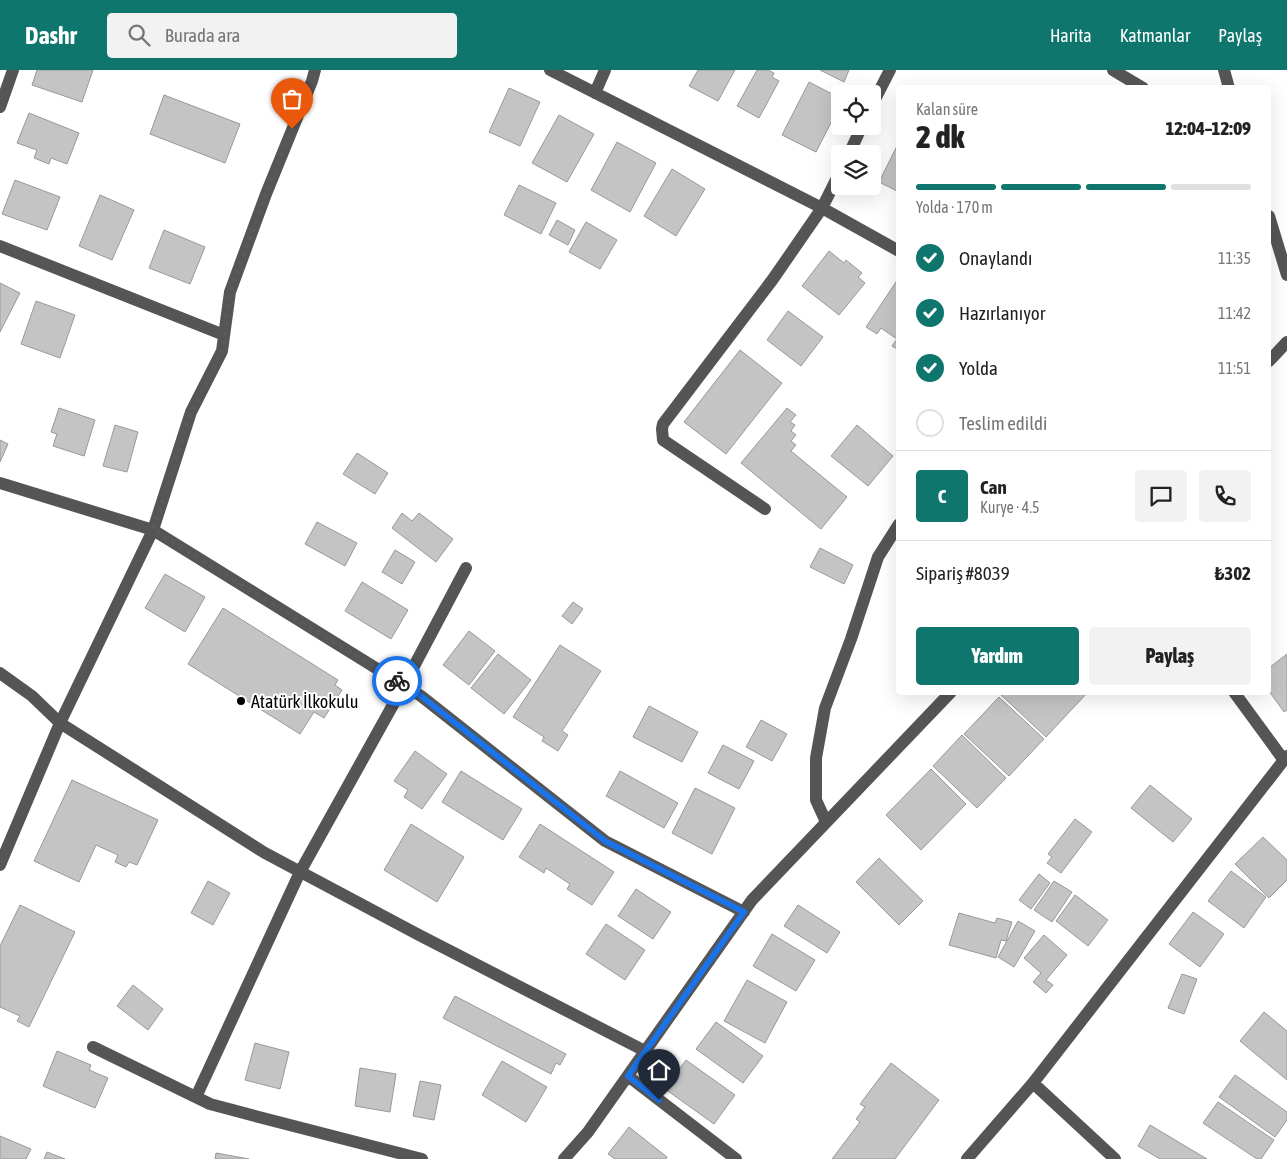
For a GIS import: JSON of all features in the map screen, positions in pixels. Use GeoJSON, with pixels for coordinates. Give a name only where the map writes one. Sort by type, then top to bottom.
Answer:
{"type":"FeatureCollection","features":[{"type":"Feature","properties":{"kind":"street"},"geometry":{"type":"LineString","coordinates":[[0,107],[14,70]]}},
{"type":"Feature","properties":{"kind":"street"},"geometry":{"type":"LineString","coordinates":[[0,865],[60,723],[153,530],[191,412],[222,351],[230,292],[315,70]]}},
{"type":"Feature","properties":{"kind":"street"},"geometry":{"type":"LineString","coordinates":[[550,70],[822,208],[896,249]]}},
{"type":"Feature","properties":{"kind":"street"},"geometry":{"type":"LineString","coordinates":[[595,93],[605,70]]}},
{"type":"Feature","properties":{"kind":"street"},"geometry":{"type":"LineString","coordinates":[[881,88],[890,70]]}},
{"type":"Feature","properties":{"kind":"street"},"geometry":{"type":"LineString","coordinates":[[1113,70],[1138,85]]}},
{"type":"Feature","properties":{"kind":"street"},"geometry":{"type":"LineString","coordinates":[[1224,70],[1228,85]]}},
{"type":"Feature","properties":{"kind":"street"},"geometry":{"type":"LineString","coordinates":[[765,509],[663,440],[662,429],[773,280],[822,208],[831,190]]}},
{"type":"Feature","properties":{"kind":"street"},"geometry":{"type":"LineString","coordinates":[[1271,222],[1287,274]]}},
{"type":"Feature","properties":{"kind":"street"},"geometry":{"type":"LineString","coordinates":[[0,246],[224,335]]}},
{"type":"Feature","properties":{"kind":"street"},"geometry":{"type":"LineString","coordinates":[[1271,359],[1287,342]]}},
{"type":"Feature","properties":{"kind":"street"},"geometry":{"type":"LineString","coordinates":[[0,483],[153,530],[421,696],[605,841],[744,912]]}},
{"type":"Feature","properties":{"kind":"street"},"geometry":{"type":"LineString","coordinates":[[826,822],[816,800],[816,758],[825,708],[851,639],[878,557],[896,529]]}},
{"type":"Feature","properties":{"kind":"street"},"geometry":{"type":"LineString","coordinates":[[196,1097],[300,872],[404,685],[466,568]]}},
{"type":"Feature","properties":{"kind":"street"},"geometry":{"type":"LineString","coordinates":[[0,673],[32,696],[60,723],[265,853],[645,1052]]}},
{"type":"Feature","properties":{"kind":"street"},"geometry":{"type":"LineString","coordinates":[[564,1159],[588,1132],[752,900],[948,695]]}},
{"type":"Feature","properties":{"kind":"street"},"geometry":{"type":"LineString","coordinates":[[967,1159],[1033,1083],[1285,758],[1236,695]]}},
{"type":"Feature","properties":{"kind":"street"},"geometry":{"type":"LineString","coordinates":[[94,1047],[210,1104],[422,1159]]}},
{"type":"Feature","properties":{"kind":"street"},"geometry":{"type":"LineString","coordinates":[[628,1076],[736,1159]]}},
{"type":"Feature","properties":{"kind":"street"},"geometry":{"type":"LineString","coordinates":[[1033,1083],[1115,1159]]}},
{"type":"Feature","properties":{"kind":"building"},"geometry":{"type":"Polygon","coordinates":[[[37,70],[93,70],[82,102],[32,85],[37,70]]]}},
{"type":"Feature","properties":{"kind":"building"},"geometry":{"type":"Polygon","coordinates":[[[698,70],[735,70],[718,101],[689,86],[698,70]]]}},
{"type":"Feature","properties":{"kind":"building"},"geometry":{"type":"Polygon","coordinates":[[[757,70],[768,70],[774,73],[772,77],[779,81],[759,118],[737,106],[757,70]]]}},
{"type":"Feature","properties":{"kind":"building"},"geometry":{"type":"Polygon","coordinates":[[[820,70],[849,70],[844,82],[820,70]]]}},
{"type":"Feature","properties":{"kind":"building"},"geometry":{"type":"Polygon","coordinates":[[[809,82],[831,93],[831,123],[816,152],[782,135],[809,82]]]}},
{"type":"Feature","properties":{"kind":"building"},"geometry":{"type":"Polygon","coordinates":[[[509,88],[540,102],[520,146],[489,132],[509,88]]]}},
{"type":"Feature","properties":{"kind":"building"},"geometry":{"type":"Polygon","coordinates":[[[164,95],[240,124],[225,163],[150,134],[164,95]]]}},
{"type":"Feature","properties":{"kind":"building"},"geometry":{"type":"Polygon","coordinates":[[[29,113],[79,133],[67,164],[51,158],[49,164],[34,158],[37,150],[17,143],[29,113]]]}},
{"type":"Feature","properties":{"kind":"building"},"geometry":{"type":"Polygon","coordinates":[[[559,115],[594,134],[567,182],[532,163],[559,115]]]}},
{"type":"Feature","properties":{"kind":"building"},"geometry":{"type":"Polygon","coordinates":[[[617,142],[656,163],[630,212],[591,190],[617,142]]]}},
{"type":"Feature","properties":{"kind":"building"},"geometry":{"type":"Polygon","coordinates":[[[896,148],[896,190],[881,183],[881,178],[896,148]]]}},
{"type":"Feature","properties":{"kind":"building"},"geometry":{"type":"Polygon","coordinates":[[[672,169],[705,189],[676,236],[644,216],[672,169]]]}},
{"type":"Feature","properties":{"kind":"building"},"geometry":{"type":"Polygon","coordinates":[[[15,180],[60,197],[47,230],[2,214],[15,180]]]}},
{"type":"Feature","properties":{"kind":"building"},"geometry":{"type":"Polygon","coordinates":[[[519,185],[556,203],[541,234],[504,215],[519,185]]]}},
{"type":"Feature","properties":{"kind":"building"},"geometry":{"type":"Polygon","coordinates":[[[100,195],[134,210],[112,260],[79,246],[100,195]]]}},
{"type":"Feature","properties":{"kind":"building"},"geometry":{"type":"Polygon","coordinates":[[[557,220],[575,230],[568,245],[549,235],[557,220]]]}},
{"type":"Feature","properties":{"kind":"building"},"geometry":{"type":"Polygon","coordinates":[[[586,222],[617,240],[600,269],[569,252],[586,222]]]}},
{"type":"Feature","properties":{"kind":"building"},"geometry":{"type":"Polygon","coordinates":[[[164,230],[205,247],[190,284],[149,268],[164,230]]]}},
{"type":"Feature","properties":{"kind":"building"},"geometry":{"type":"Polygon","coordinates":[[[829,251],[844,263],[846,260],[862,273],[858,277],[865,283],[839,315],[802,286],[829,251]]]}},
{"type":"Feature","properties":{"kind":"building"},"geometry":{"type":"Polygon","coordinates":[[[896,282],[896,338],[881,328],[877,334],[866,327],[896,282]]]}},
{"type":"Feature","properties":{"kind":"building"},"geometry":{"type":"Polygon","coordinates":[[[0,283],[20,293],[0,332],[0,283]]]}},
{"type":"Feature","properties":{"kind":"building"},"geometry":{"type":"Polygon","coordinates":[[[36,301],[75,315],[60,358],[21,344],[36,301]]]}},
{"type":"Feature","properties":{"kind":"building"},"geometry":{"type":"Polygon","coordinates":[[[788,311],[823,337],[801,366],[767,340],[788,311]]]}},
{"type":"Feature","properties":{"kind":"building"},"geometry":{"type":"Polygon","coordinates":[[[896,340],[896,348],[892,346],[896,340]]]}},
{"type":"Feature","properties":{"kind":"building"},"geometry":{"type":"Polygon","coordinates":[[[740,350],[782,383],[726,454],[684,422],[740,350]]]}},
{"type":"Feature","properties":{"kind":"building"},"geometry":{"type":"Polygon","coordinates":[[[59,408],[95,420],[84,456],[53,446],[57,434],[51,432],[59,408]]]}},
{"type":"Feature","properties":{"kind":"building"},"geometry":{"type":"Polygon","coordinates":[[[787,408],[796,415],[790,422],[795,425],[791,431],[796,435],[791,441],[796,445],[791,451],[847,497],[821,529],[741,463],[787,408]]]}},
{"type":"Feature","properties":{"kind":"building"},"geometry":{"type":"Polygon","coordinates":[[[115,425],[138,432],[127,472],[103,466],[115,425]]]}},
{"type":"Feature","properties":{"kind":"building"},"geometry":{"type":"Polygon","coordinates":[[[857,425],[893,456],[868,486],[831,456],[857,425]]]}},
{"type":"Feature","properties":{"kind":"building"},"geometry":{"type":"Polygon","coordinates":[[[0,440],[8,444],[0,462],[0,440]]]}},
{"type":"Feature","properties":{"kind":"building"},"geometry":{"type":"Polygon","coordinates":[[[357,453],[388,473],[375,494],[343,474],[357,453]]]}},
{"type":"Feature","properties":{"kind":"building"},"geometry":{"type":"Polygon","coordinates":[[[402,513],[412,521],[419,513],[453,539],[436,562],[392,528],[402,513]]]}},
{"type":"Feature","properties":{"kind":"building"},"geometry":{"type":"Polygon","coordinates":[[[317,522],[357,543],[345,566],[305,544],[317,522]]]}},
{"type":"Feature","properties":{"kind":"building"},"geometry":{"type":"Polygon","coordinates":[[[820,548],[853,565],[844,584],[810,567],[820,548]]]}},
{"type":"Feature","properties":{"kind":"building"},"geometry":{"type":"Polygon","coordinates":[[[395,550],[415,562],[402,584],[382,572],[395,550]]]}},
{"type":"Feature","properties":{"kind":"building"},"geometry":{"type":"Polygon","coordinates":[[[165,574],[205,597],[185,632],[145,608],[165,574]]]}},
{"type":"Feature","properties":{"kind":"building"},"geometry":{"type":"Polygon","coordinates":[[[362,582],[408,610],[391,639],[345,611],[362,582]]]}},
{"type":"Feature","properties":{"kind":"building"},"geometry":{"type":"Polygon","coordinates":[[[573,602],[583,609],[572,624],[562,616],[573,602]]]}},
{"type":"Feature","properties":{"kind":"building"},"geometry":{"type":"Polygon","coordinates":[[[223,608],[338,680],[335,685],[342,690],[324,718],[314,712],[300,734],[188,664],[223,608]]]}},
{"type":"Feature","properties":{"kind":"building"},"geometry":{"type":"Polygon","coordinates":[[[469,631],[495,651],[469,685],[443,665],[469,631]]]}},
{"type":"Feature","properties":{"kind":"building"},"geometry":{"type":"Polygon","coordinates":[[[560,645],[601,671],[562,731],[568,735],[558,751],[542,741],[544,737],[513,717],[560,645]]]}},
{"type":"Feature","properties":{"kind":"building"},"geometry":{"type":"Polygon","coordinates":[[[498,654],[531,680],[504,714],[471,688],[498,654]]]}},
{"type":"Feature","properties":{"kind":"building"},"geometry":{"type":"Polygon","coordinates":[[[1287,654],[1287,710],[1284,712],[1271,694],[1271,666],[1287,654]]]}},
{"type":"Feature","properties":{"kind":"building"},"geometry":{"type":"Polygon","coordinates":[[[1001,695],[1085,695],[1046,737],[1001,695]]]}},
{"type":"Feature","properties":{"kind":"building"},"geometry":{"type":"Polygon","coordinates":[[[999,697],[1044,739],[1009,776],[964,734],[999,697]]]}},
{"type":"Feature","properties":{"kind":"building"},"geometry":{"type":"Polygon","coordinates":[[[649,706],[698,732],[682,762],[633,737],[649,706]]]}},
{"type":"Feature","properties":{"kind":"building"},"geometry":{"type":"Polygon","coordinates":[[[761,720],[787,734],[772,761],[746,747],[761,720]]]}},
{"type":"Feature","properties":{"kind":"building"},"geometry":{"type":"Polygon","coordinates":[[[962,735],[1006,778],[977,808],[933,766],[962,735]]]}},
{"type":"Feature","properties":{"kind":"building"},"geometry":{"type":"Polygon","coordinates":[[[723,745],[754,761],[739,789],[708,773],[723,745]]]}},
{"type":"Feature","properties":{"kind":"building"},"geometry":{"type":"Polygon","coordinates":[[[415,751],[447,774],[422,809],[404,797],[408,790],[394,781],[415,751]]]}},
{"type":"Feature","properties":{"kind":"building"},"geometry":{"type":"Polygon","coordinates":[[[931,769],[966,804],[921,850],[886,815],[931,769]]]}},
{"type":"Feature","properties":{"kind":"building"},"geometry":{"type":"Polygon","coordinates":[[[461,771],[522,809],[503,840],[442,802],[461,771]]]}},
{"type":"Feature","properties":{"kind":"building"},"geometry":{"type":"Polygon","coordinates":[[[620,771],[678,803],[664,828],[606,796],[620,771]]]}},
{"type":"Feature","properties":{"kind":"building"},"geometry":{"type":"Polygon","coordinates":[[[72,780],[158,820],[137,865],[129,862],[126,867],[115,862],[118,855],[96,845],[79,882],[34,861],[72,780]]]}},
{"type":"Feature","properties":{"kind":"building"},"geometry":{"type":"Polygon","coordinates":[[[1150,785],[1192,819],[1173,842],[1131,808],[1150,785]]]}},
{"type":"Feature","properties":{"kind":"building"},"geometry":{"type":"Polygon","coordinates":[[[695,788],[735,808],[712,854],[672,833],[695,788]]]}},
{"type":"Feature","properties":{"kind":"building"},"geometry":{"type":"Polygon","coordinates":[[[1075,819],[1092,832],[1061,873],[1047,863],[1052,857],[1048,854],[1075,819]]]}},
{"type":"Feature","properties":{"kind":"building"},"geometry":{"type":"Polygon","coordinates":[[[411,824],[464,857],[437,902],[384,870],[411,824]]]}},
{"type":"Feature","properties":{"kind":"building"},"geometry":{"type":"Polygon","coordinates":[[[540,824],[614,872],[592,905],[567,889],[570,884],[546,868],[544,873],[519,857],[540,824]]]}},
{"type":"Feature","properties":{"kind":"building"},"geometry":{"type":"Polygon","coordinates":[[[1263,837],[1287,860],[1287,880],[1269,898],[1235,864],[1263,837]]]}},
{"type":"Feature","properties":{"kind":"building"},"geometry":{"type":"Polygon","coordinates":[[[879,858],[923,901],[899,925],[856,882],[879,858]]]}},
{"type":"Feature","properties":{"kind":"building"},"geometry":{"type":"Polygon","coordinates":[[[1231,871],[1266,897],[1244,928],[1208,901],[1231,871]]]}},
{"type":"Feature","properties":{"kind":"building"},"geometry":{"type":"Polygon","coordinates":[[[1039,874],[1050,883],[1031,909],[1019,900],[1039,874]]]}},
{"type":"Feature","properties":{"kind":"building"},"geometry":{"type":"Polygon","coordinates":[[[208,881],[230,893],[213,925],[191,913],[208,881]]]}},
{"type":"Feature","properties":{"kind":"building"},"geometry":{"type":"Polygon","coordinates":[[[1054,881],[1072,892],[1052,922],[1034,910],[1054,881]]]}},
{"type":"Feature","properties":{"kind":"building"},"geometry":{"type":"Polygon","coordinates":[[[636,889],[671,912],[653,939],[618,916],[636,889]]]}},
{"type":"Feature","properties":{"kind":"building"},"geometry":{"type":"Polygon","coordinates":[[[1075,895],[1108,920],[1088,946],[1056,921],[1075,895]]]}},
{"type":"Feature","properties":{"kind":"building"},"geometry":{"type":"Polygon","coordinates":[[[20,905],[75,932],[29,1027],[17,1021],[20,1016],[0,1007],[0,946],[20,905]]]}},
{"type":"Feature","properties":{"kind":"building"},"geometry":{"type":"Polygon","coordinates":[[[798,905],[840,932],[827,953],[784,926],[798,905]]]}},
{"type":"Feature","properties":{"kind":"building"},"geometry":{"type":"Polygon","coordinates":[[[1193,912],[1224,934],[1200,967],[1169,944],[1193,912]]]}},
{"type":"Feature","properties":{"kind":"building"},"geometry":{"type":"Polygon","coordinates":[[[959,913],[995,923],[997,918],[1012,922],[1006,941],[1001,940],[996,958],[949,945],[959,913]]]}},
{"type":"Feature","properties":{"kind":"building"},"geometry":{"type":"Polygon","coordinates":[[[1018,921],[1035,931],[1014,967],[998,957],[1018,921]]]}},
{"type":"Feature","properties":{"kind":"building"},"geometry":{"type":"Polygon","coordinates":[[[606,924],[645,950],[625,980],[586,954],[606,924]]]}},
{"type":"Feature","properties":{"kind":"building"},"geometry":{"type":"Polygon","coordinates":[[[772,934],[815,960],[796,991],[753,966],[772,934]]]}},
{"type":"Feature","properties":{"kind":"building"},"geometry":{"type":"Polygon","coordinates":[[[1044,935],[1067,955],[1046,980],[1053,985],[1046,993],[1033,982],[1041,973],[1024,958],[1044,935]]]}},
{"type":"Feature","properties":{"kind":"building"},"geometry":{"type":"Polygon","coordinates":[[[1182,974],[1197,979],[1184,1014],[1168,1008],[1182,974]]]}},
{"type":"Feature","properties":{"kind":"building"},"geometry":{"type":"Polygon","coordinates":[[[747,980],[787,1002],[765,1043],[724,1021],[747,980]]]}},
{"type":"Feature","properties":{"kind":"building"},"geometry":{"type":"Polygon","coordinates":[[[133,985],[163,1009],[148,1030],[117,1006],[133,985]]]}},
{"type":"Feature","properties":{"kind":"building"},"geometry":{"type":"Polygon","coordinates":[[[455,996],[566,1054],[560,1065],[556,1063],[551,1074],[443,1018],[455,996]]]}},
{"type":"Feature","properties":{"kind":"building"},"geometry":{"type":"Polygon","coordinates":[[[1264,1012],[1287,1031],[1287,1080],[1240,1041],[1264,1012]]]}},
{"type":"Feature","properties":{"kind":"building"},"geometry":{"type":"Polygon","coordinates":[[[716,1022],[763,1056],[743,1083],[696,1049],[716,1022]]]}},
{"type":"Feature","properties":{"kind":"building"},"geometry":{"type":"Polygon","coordinates":[[[255,1043],[289,1052],[280,1089],[245,1080],[255,1043]]]}},
{"type":"Feature","properties":{"kind":"building"},"geometry":{"type":"Polygon","coordinates":[[[57,1051],[91,1065],[89,1070],[108,1078],[95,1108],[43,1086],[57,1051]]]}},
{"type":"Feature","properties":{"kind":"building"},"geometry":{"type":"Polygon","coordinates":[[[686,1060],[735,1095],[714,1124],[665,1089],[686,1060]]]}},
{"type":"Feature","properties":{"kind":"building"},"geometry":{"type":"Polygon","coordinates":[[[502,1061],[547,1087],[526,1122],[482,1095],[502,1061]]]}},
{"type":"Feature","properties":{"kind":"building"},"geometry":{"type":"Polygon","coordinates":[[[891,1063],[939,1100],[895,1159],[832,1159],[860,1122],[856,1119],[865,1107],[860,1104],[891,1063]]]}},
{"type":"Feature","properties":{"kind":"building"},"geometry":{"type":"Polygon","coordinates":[[[360,1068],[396,1074],[390,1112],[355,1106],[360,1068]]]}},
{"type":"Feature","properties":{"kind":"building"},"geometry":{"type":"Polygon","coordinates":[[[1235,1075],[1287,1112],[1287,1120],[1275,1137],[1219,1097],[1235,1075]]]}},
{"type":"Feature","properties":{"kind":"building"},"geometry":{"type":"Polygon","coordinates":[[[420,1081],[441,1085],[434,1120],[413,1116],[420,1081]]]}},
{"type":"Feature","properties":{"kind":"building"},"geometry":{"type":"Polygon","coordinates":[[[1218,1102],[1274,1140],[1261,1159],[1257,1159],[1203,1123],[1218,1102]]]}},
{"type":"Feature","properties":{"kind":"building"},"geometry":{"type":"Polygon","coordinates":[[[1150,1125],[1207,1159],[1160,1159],[1138,1146],[1150,1125]]]}},
{"type":"Feature","properties":{"kind":"building"},"geometry":{"type":"Polygon","coordinates":[[[629,1127],[667,1157],[666,1159],[615,1159],[608,1154],[629,1127]]]}},
{"type":"Feature","properties":{"kind":"building"},"geometry":{"type":"Polygon","coordinates":[[[0,1136],[31,1149],[26,1159],[0,1159],[0,1136]]]}},
{"type":"Feature","properties":{"kind":"building"},"geometry":{"type":"Polygon","coordinates":[[[47,1152],[65,1159],[44,1159],[47,1152]]]}},
{"type":"Feature","properties":{"kind":"building"},"geometry":{"type":"Polygon","coordinates":[[[216,1153],[249,1159],[215,1159],[216,1153]]]}},
{"type":"Feature","properties":{"kind":"way so far"},"geometry":{"type":"LineString","coordinates":[[292,129],[230,292],[222,351],[191,412],[153,530],[397,681]]}},
{"type":"Feature","properties":{"kind":"place","name":"Atatürk İlkokulu"},"geometry":{"type":"Point","coordinates":[241,701]}},
{"type":"Feature","properties":{"kind":"route"},"geometry":{"type":"LineString","coordinates":[[397,681],[421,696],[605,841],[744,912],[628,1076],[659,1100]]}}]}
